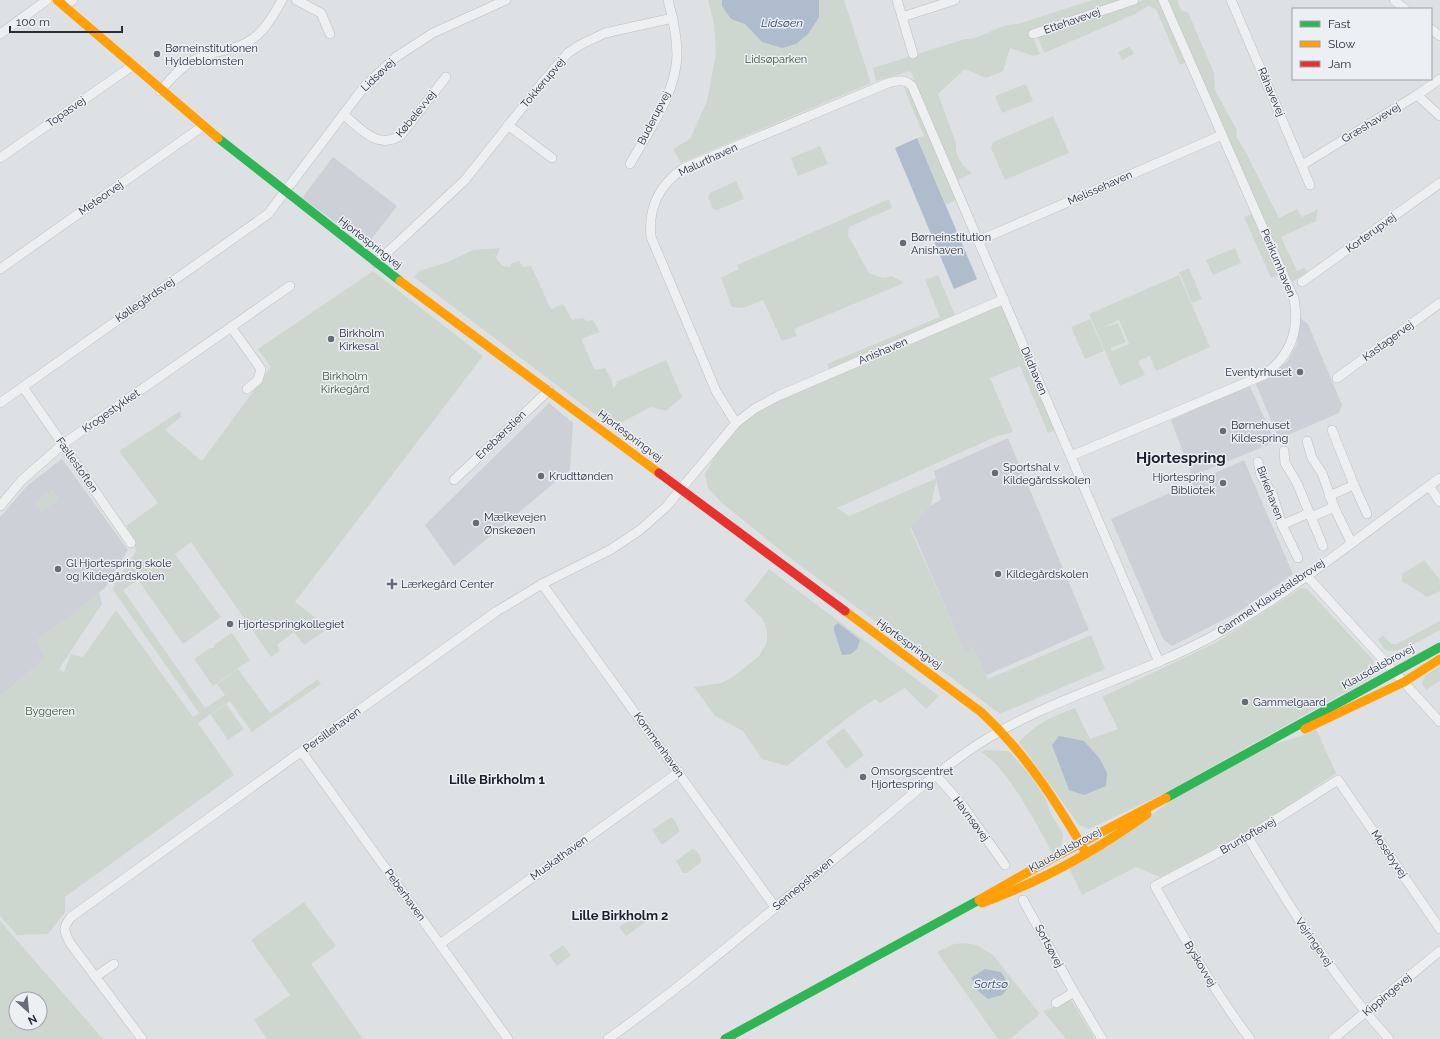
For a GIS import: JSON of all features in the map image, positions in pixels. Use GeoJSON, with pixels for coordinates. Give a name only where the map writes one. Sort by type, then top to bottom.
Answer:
{"type":"FeatureCollection","features":[{"type":"Feature","properties":{"kind":"street"},"geometry":{"type":"LineString","coordinates":[[0,34],[47,0]]}},
{"type":"Feature","properties":{"kind":"street"},"geometry":{"type":"LineString","coordinates":[[61,3],[73,0]]}},
{"type":"Feature","properties":{"kind":"street"},"geometry":{"type":"LineString","coordinates":[[160,91],[181,69],[191,62],[204,56],[235,48],[253,39],[267,25],[282,0]]}},
{"type":"Feature","properties":{"kind":"street"},"geometry":{"type":"LineString","coordinates":[[296,0],[320,13],[330,34]]}},
{"type":"Feature","properties":{"kind":"street","name":"Lidsøvej"},"geometry":{"type":"LineString","coordinates":[[286,192],[364,87],[380,72],[414,44],[447,26],[506,0]]}},
{"type":"Feature","properties":{"kind":"street","name":"Buderupvej"},"geometry":{"type":"LineString","coordinates":[[630,164],[671,86],[677,55],[673,18],[668,0]]}},
{"type":"Feature","properties":{"kind":"street"},"geometry":{"type":"LineString","coordinates":[[897,0],[913,54]]}},
{"type":"Feature","properties":{"kind":"street"},"geometry":{"type":"LineString","coordinates":[[902,17],[955,0]]}},
{"type":"Feature","properties":{"kind":"street","name":"Ettehavevej"},"geometry":{"type":"LineString","coordinates":[[1033,34],[1134,0]]}},
{"type":"Feature","properties":{"kind":"street","name":"Perikumhaven"},"geometry":{"type":"LineString","coordinates":[[1071,456],[1264,374],[1276,366],[1292,342],[1296,328],[1294,299],[1163,0]]}},
{"type":"Feature","properties":{"kind":"street","name":"Råhavevej"},"geometry":{"type":"LineString","coordinates":[[1231,0],[1310,185]]}},
{"type":"Feature","properties":{"kind":"street"},"geometry":{"type":"LineString","coordinates":[[1394,0],[1404,8]]}},
{"type":"Feature","properties":{"kind":"street","name":"Hjortespringvej"},"geometry":{"type":"LineString","coordinates":[[61,3],[160,91],[376,263],[981,712],[1015,745],[1043,782],[1086,853]]}},
{"type":"Feature","properties":{"kind":"street","name":"Tokkerupvej"},"geometry":{"type":"LineString","coordinates":[[376,263],[465,180],[558,63],[580,45],[605,33],[673,18]]}},
{"type":"Feature","properties":{"kind":"street"},"geometry":{"type":"LineString","coordinates":[[1432,30],[1440,36]]}},
{"type":"Feature","properties":{"kind":"street","name":"Topasvej"},"geometry":{"type":"LineString","coordinates":[[0,158],[132,66]]}},
{"type":"Feature","properties":{"kind":"street","name":"Købelevvej"},"geometry":{"type":"LineString","coordinates":[[343,114],[373,138],[380,141],[395,140],[401,135],[446,77]]}},
{"type":"Feature","properties":{"kind":"street","name":"Græshavevej"},"geometry":{"type":"LineString","coordinates":[[1302,165],[1417,95],[1440,79]]}},
{"type":"Feature","properties":{"kind":"street","name":"Malurthaven"},"geometry":{"type":"LineString","coordinates":[[736,423],[716,391],[651,238],[650,214],[659,192],[669,180],[684,168],[888,83],[900,80],[907,81]]}},
{"type":"Feature","properties":{"kind":"street","name":"Dildhaven"},"geometry":{"type":"LineString","coordinates":[[907,81],[912,86],[1159,662]]}},
{"type":"Feature","properties":{"kind":"street"},"geometry":{"type":"LineString","coordinates":[[1417,95],[1440,116]]}},
{"type":"Feature","properties":{"kind":"street"},"geometry":{"type":"LineString","coordinates":[[508,125],[552,158]]}},
{"type":"Feature","properties":{"kind":"street","name":"Meteorvej"},"geometry":{"type":"LineString","coordinates":[[0,269],[203,126]]}},
{"type":"Feature","properties":{"kind":"street","name":"Melissehaven"},"geometry":{"type":"LineString","coordinates":[[978,241],[1222,135]]}},
{"type":"Feature","properties":{"kind":"street","name":"Korterupvej"},"geometry":{"type":"LineString","coordinates":[[1302,282],[1440,183]]}},
{"type":"Feature","properties":{"kind":"street","name":"Køllegårdsvej"},"geometry":{"type":"LineString","coordinates":[[0,403],[268,214],[286,192]]}},
{"type":"Feature","properties":{"kind":"street","name":"Krogestykket"},"geometry":{"type":"LineString","coordinates":[[0,506],[22,480],[63,444],[290,286]]}},
{"type":"Feature","properties":{"kind":"street","name":"Anishaven"},"geometry":{"type":"LineString","coordinates":[[736,423],[763,404],[778,396],[1004,299]]}},
{"type":"Feature","properties":{"kind":"street","name":"Kastagervej"},"geometry":{"type":"LineString","coordinates":[[1336,378],[1440,303]]}},
{"type":"Feature","properties":{"kind":"street"},"geometry":{"type":"LineString","coordinates":[[231,327],[260,369],[258,380],[247,389]]}},
{"type":"Feature","properties":{"kind":"street","name":"Fællestoften"},"geometry":{"type":"LineString","coordinates":[[23,387],[131,543]]}},
{"type":"Feature","properties":{"kind":"street","name":"Enebærstien"},"geometry":{"type":"LineString","coordinates":[[454,480],[549,390]]}},
{"type":"Feature","properties":{"kind":"street"},"geometry":{"type":"LineString","coordinates":[[680,490],[736,423]]}},
{"type":"Feature","properties":{"kind":"street"},"geometry":{"type":"LineString","coordinates":[[1332,430],[1367,514]]}},
{"type":"Feature","properties":{"kind":"street"},"geometry":{"type":"LineString","coordinates":[[1307,441],[1312,458],[1322,473],[1329,496],[1351,542]]}},
{"type":"Feature","properties":{"kind":"street"},"geometry":{"type":"LineString","coordinates":[[1284,451],[1285,463],[1297,483],[1323,546]]}},
{"type":"Feature","properties":{"kind":"street","name":"Birkehaven"},"geometry":{"type":"LineString","coordinates":[[1258,462],[1261,475],[1273,496],[1282,525],[1298,558]]}},
{"type":"Feature","properties":{"kind":"street","name":"Gammel Klausdalsbrovej"},"geometry":{"type":"LineString","coordinates":[[1000,730],[1058,702],[1159,662],[1210,637],[1243,618],[1306,575],[1440,478]]}},
{"type":"Feature","properties":{"kind":"street"},"geometry":{"type":"LineString","coordinates":[[1329,496],[1354,485]]}},
{"type":"Feature","properties":{"kind":"street"},"geometry":{"type":"LineString","coordinates":[[1429,486],[1440,502]]}},
{"type":"Feature","properties":{"kind":"street","name":"Persillehaven"},"geometry":{"type":"LineString","coordinates":[[95,977],[70,943],[64,931],[64,925],[71,917],[487,618],[542,584],[610,550],[646,526],[666,507],[680,490]]}},
{"type":"Feature","properties":{"kind":"street","name":"Birkehaven"},"geometry":{"type":"LineString","coordinates":[[1282,525],[1334,507]]}},
{"type":"Feature","properties":{"kind":"street"},"geometry":{"type":"LineString","coordinates":[[1306,575],[1440,722]]}},
{"type":"Feature","properties":{"kind":"street","name":"Kommenhaven"},"geometry":{"type":"LineString","coordinates":[[542,584],[775,907]]}},
{"type":"Feature","properties":{"kind":"street","name":"Klausdalsbrovej"},"geometry":{"type":"LineString","coordinates":[[725,1039],[962,910],[998,888],[1080,843],[1265,745],[1394,671],[1440,647]]}},
{"type":"Feature","properties":{"kind":"street","name":"Klausdalsbrovej"},"geometry":{"type":"LineString","coordinates":[[1265,745],[1326,721],[1404,682],[1440,659]]}},
{"type":"Feature","properties":{"kind":"street","name":"Sennepshaven"},"geometry":{"type":"LineString","coordinates":[[608,1039],[689,978],[935,774],[1000,730]]}},
{"type":"Feature","properties":{"kind":"street","name":"Peberhaven"},"geometry":{"type":"LineString","coordinates":[[302,752],[508,1039]]}},
{"type":"Feature","properties":{"kind":"street","name":"Muskathaven"},"geometry":{"type":"LineString","coordinates":[[440,944],[679,772]]}},
{"type":"Feature","properties":{"kind":"street","name":"Havnsøvej"},"geometry":{"type":"LineString","coordinates":[[935,774],[963,806],[1005,865]]}},
{"type":"Feature","properties":{"kind":"street","name":"Bruntoftevej"},"geometry":{"type":"LineString","coordinates":[[1155,886],[1248,837],[1338,780]]}},
{"type":"Feature","properties":{"kind":"street","name":"Mosebyvej"},"geometry":{"type":"LineString","coordinates":[[1338,780],[1440,929]]}},
{"type":"Feature","properties":{"kind":"street","name":"Klausdalsbrovej"},"geometry":{"type":"LineString","coordinates":[[962,910],[1010,894],[1086,853],[1131,826],[1172,795]]}},
{"type":"Feature","properties":{"kind":"street","name":"Vejringevej"},"geometry":{"type":"LineString","coordinates":[[1248,837],[1304,930],[1365,1013],[1389,1039]]}},
{"type":"Feature","properties":{"kind":"street","name":"Byskovvej"},"geometry":{"type":"LineString","coordinates":[[1155,886],[1205,972],[1232,1015],[1250,1039]]}},
{"type":"Feature","properties":{"kind":"street","name":"Sortsøvej"},"geometry":{"type":"LineString","coordinates":[[1023,900],[1102,1039]]}},
{"type":"Feature","properties":{"kind":"street","name":"Kippingevej"},"geometry":{"type":"LineString","coordinates":[[1333,1039],[1440,951]]}},
{"type":"Feature","properties":{"kind":"street"},"geometry":{"type":"LineString","coordinates":[[114,964],[95,977],[142,1039]]}},
{"type":"Feature","properties":{"kind":"street"},"geometry":{"type":"LineString","coordinates":[[1056,1003],[1074,992]]}},
{"type":"Feature","properties":{"kind":"street","name":"Klausdalsbrovej"},"geometry":{"type":"LineString","coordinates":[[734,1039],[780,1010]]}},
{"type":"Feature","properties":{"kind":"shaded area"},"geometry":{"type":"Polygon","coordinates":[[[333,157],[397,206],[367,245],[302,198],[333,157]]]}},
{"type":"Feature","properties":{"kind":"shaded area","name":"Eventyrhuset"},"geometry":{"type":"Polygon","coordinates":[[[1300,318],[1308,324],[1342,405],[1339,413],[1279,439],[1255,382],[1287,362],[1297,344],[1300,318]]]}},
{"type":"Feature","properties":{"kind":"shaded area","name":"Børnehuset Kildespring"},"geometry":{"type":"Polygon","coordinates":[[[1249,384],[1275,442],[1192,476],[1171,420],[1249,384]]]}},
{"type":"Feature","properties":{"kind":"shaded area"},"geometry":{"type":"Polygon","coordinates":[[[549,403],[573,423],[570,470],[454,566],[425,525],[549,403]]]}},
{"type":"Feature","properties":{"kind":"shaded area","name":"Kildegårdskolen"},"geometry":{"type":"Polygon","coordinates":[[[1008,438],[1089,630],[987,675],[965,653],[907,518],[941,500],[934,471],[1008,438]]]}},
{"type":"Feature","properties":{"kind":"shaded area","name":"Gl Hjortespring skole og Kildegårdskolen"},"geometry":{"type":"Polygon","coordinates":[[[62,459],[128,550],[105,588],[78,610],[45,659],[0,696],[0,517],[28,485],[62,459]]]}},
{"type":"Feature","properties":{"kind":"shaded area"},"geometry":{"type":"Polygon","coordinates":[[[1244,460],[1293,574],[1237,613],[1172,646],[1163,639],[1111,519],[1244,460]]]}},
{"type":"Feature","properties":{"kind":"green space","name":"Lidsøparken"},"geometry":{"type":"Polygon","coordinates":[[[708,0],[844,0],[871,83],[681,163],[673,149],[690,139],[707,101],[716,54],[714,24],[708,0]]]}},
{"type":"Feature","properties":{"kind":"green space"},"geometry":{"type":"Polygon","coordinates":[[[1092,0],[1127,0],[1031,33],[1040,54],[1033,56],[1010,48],[1003,71],[986,78],[965,69],[938,94],[956,143],[956,152],[963,166],[972,173],[958,180],[964,195],[946,205],[917,138],[924,136],[906,93],[904,84],[915,80],[910,71],[876,81],[873,68],[965,39],[979,37],[1004,26],[1018,24],[1092,0]]]}},
{"type":"Feature","properties":{"kind":"green space"},"geometry":{"type":"Polygon","coordinates":[[[1144,0],[1161,0],[1188,61],[1180,65],[1156,9],[1148,6],[1135,14],[1044,53],[1037,36],[1144,0]]]}},
{"type":"Feature","properties":{"kind":"green space"},"geometry":{"type":"Polygon","coordinates":[[[1168,0],[1177,0],[1182,11],[1188,12],[1214,73],[1215,90],[1237,130],[1236,136],[1279,218],[1297,209],[1302,217],[1318,209],[1316,221],[1281,237],[1297,271],[1304,268],[1308,272],[1289,284],[1168,0]]]}},
{"type":"Feature","properties":{"kind":"green space"},"geometry":{"type":"Polygon","coordinates":[[[1130,46],[1134,54],[1122,60],[1118,52],[1130,46]]]}},
{"type":"Feature","properties":{"kind":"green space"},"geometry":{"type":"Polygon","coordinates":[[[1026,84],[1033,101],[1002,113],[995,96],[1026,84]]]}},
{"type":"Feature","properties":{"kind":"green space"},"geometry":{"type":"Polygon","coordinates":[[[1053,116],[1069,153],[1005,180],[991,148],[993,142],[1053,116]]]}},
{"type":"Feature","properties":{"kind":"green space"},"geometry":{"type":"Polygon","coordinates":[[[820,146],[828,164],[798,176],[791,158],[820,146]]]}},
{"type":"Feature","properties":{"kind":"green space"},"geometry":{"type":"Polygon","coordinates":[[[736,181],[744,199],[717,210],[713,209],[708,197],[710,193],[736,181]]]}},
{"type":"Feature","properties":{"kind":"green space"},"geometry":{"type":"Polygon","coordinates":[[[889,199],[892,208],[849,227],[848,235],[869,273],[883,278],[892,276],[904,283],[794,329],[797,336],[782,341],[763,300],[743,308],[732,307],[721,278],[739,269],[737,265],[889,199]]]}},
{"type":"Feature","properties":{"kind":"green space"},"geometry":{"type":"Polygon","coordinates":[[[1252,214],[1279,275],[1271,278],[1244,217],[1252,214]]]}},
{"type":"Feature","properties":{"kind":"green space"},"geometry":{"type":"Polygon","coordinates":[[[500,248],[496,258],[502,266],[510,267],[512,263],[519,261],[523,267],[531,266],[551,309],[563,304],[572,320],[583,318],[587,321],[593,320],[600,332],[581,339],[595,370],[605,368],[612,381],[613,389],[617,384],[616,382],[666,360],[682,397],[666,411],[651,407],[619,424],[608,424],[414,277],[419,271],[448,262],[473,250],[500,248]]]}},
{"type":"Feature","properties":{"kind":"green space"},"geometry":{"type":"Polygon","coordinates":[[[1235,248],[1241,263],[1213,275],[1206,260],[1235,248]]]}},
{"type":"Feature","properties":{"kind":"green space"},"geometry":{"type":"Polygon","coordinates":[[[1189,268],[1202,299],[1192,303],[1179,272],[1189,268]]]}},
{"type":"Feature","properties":{"kind":"green space"},"geometry":{"type":"Polygon","coordinates":[[[373,271],[483,356],[295,602],[329,628],[304,645],[294,632],[277,645],[280,651],[271,657],[191,542],[175,554],[221,617],[183,644],[138,580],[123,590],[205,708],[225,695],[217,684],[238,669],[270,713],[318,679],[321,684],[252,732],[230,701],[198,723],[234,775],[65,897],[65,912],[48,934],[17,935],[0,916],[0,696],[45,659],[36,640],[78,610],[99,592],[102,604],[59,669],[64,672],[71,654],[83,657],[116,610],[193,717],[199,713],[113,590],[115,583],[136,551],[133,537],[126,526],[158,503],[119,451],[180,411],[181,417],[165,430],[202,461],[271,367],[258,349],[373,271]]]}},
{"type":"Feature","properties":{"kind":"green space"},"geometry":{"type":"Polygon","coordinates":[[[938,275],[958,322],[995,307],[1002,306],[1056,430],[1048,433],[1020,366],[990,378],[1013,432],[995,437],[837,508],[849,516],[937,478],[931,505],[910,528],[965,652],[973,646],[988,679],[1091,635],[1105,669],[1000,714],[785,554],[722,503],[708,488],[705,474],[724,442],[747,420],[774,402],[833,377],[827,364],[940,317],[925,280],[938,275]]]}},
{"type":"Feature","properties":{"kind":"green space"},"geometry":{"type":"Polygon","coordinates":[[[1179,275],[1210,347],[1156,371],[1150,356],[1138,361],[1145,375],[1120,386],[1089,314],[1179,275]],[[1119,320],[1102,328],[1118,323],[1126,342],[1111,348],[1112,351],[1129,344],[1119,320]]]}},
{"type":"Feature","properties":{"kind":"green space"},"geometry":{"type":"Polygon","coordinates":[[[1090,319],[1104,351],[1085,359],[1071,327],[1090,319]]]}},
{"type":"Feature","properties":{"kind":"green space"},"geometry":{"type":"Polygon","coordinates":[[[52,490],[59,499],[41,512],[34,503],[52,490]]]}},
{"type":"Feature","properties":{"kind":"green space"},"geometry":{"type":"Polygon","coordinates":[[[1424,560],[1440,580],[1440,591],[1427,597],[1402,581],[1402,574],[1424,560]]]}},
{"type":"Feature","properties":{"kind":"green space"},"geometry":{"type":"Polygon","coordinates":[[[769,569],[939,696],[926,709],[905,688],[880,703],[875,699],[841,723],[787,766],[762,759],[743,731],[715,716],[694,687],[721,683],[733,677],[759,656],[767,642],[767,630],[762,618],[744,601],[769,569]]]}},
{"type":"Feature","properties":{"kind":"green space"},"geometry":{"type":"Polygon","coordinates":[[[1301,588],[1307,589],[1374,661],[1371,678],[1161,795],[1089,829],[1079,825],[1019,742],[1038,725],[1059,714],[1075,708],[1090,739],[1118,729],[1102,697],[1217,642],[1301,588]]]}},
{"type":"Feature","properties":{"kind":"green space"},"geometry":{"type":"Polygon","coordinates":[[[1440,621],[1440,630],[1405,648],[1391,651],[1386,650],[1378,640],[1383,635],[1391,644],[1397,644],[1440,621]]]}},
{"type":"Feature","properties":{"kind":"green space"},"geometry":{"type":"Polygon","coordinates":[[[232,633],[250,660],[213,686],[194,659],[210,648],[213,648],[215,644],[232,633]]]}},
{"type":"Feature","properties":{"kind":"green space"},"geometry":{"type":"Polygon","coordinates":[[[1440,666],[1440,681],[1426,690],[1422,683],[1426,675],[1440,666]]]}},
{"type":"Feature","properties":{"kind":"green space"},"geometry":{"type":"Polygon","coordinates":[[[226,704],[244,729],[228,740],[211,715],[226,704]]]}},
{"type":"Feature","properties":{"kind":"green space"},"geometry":{"type":"Polygon","coordinates":[[[844,728],[864,755],[846,769],[826,742],[844,728]]]}},
{"type":"Feature","properties":{"kind":"green space"},"geometry":{"type":"Polygon","coordinates":[[[1316,729],[1336,773],[1262,824],[1160,877],[1136,867],[1082,895],[1069,868],[1131,830],[1176,797],[1271,745],[1304,735],[1316,729]]]}},
{"type":"Feature","properties":{"kind":"green space"},"geometry":{"type":"Polygon","coordinates":[[[986,750],[1009,751],[1032,778],[1046,799],[1051,814],[1063,834],[1061,846],[1052,853],[1021,798],[1001,771],[981,752],[986,750]]]}},
{"type":"Feature","properties":{"kind":"green space"},"geometry":{"type":"Polygon","coordinates":[[[670,818],[673,818],[680,831],[662,845],[652,830],[670,818]]]}},
{"type":"Feature","properties":{"kind":"green space"},"geometry":{"type":"Polygon","coordinates":[[[692,849],[699,854],[701,862],[687,873],[683,873],[676,861],[692,849]]]}},
{"type":"Feature","properties":{"kind":"green space"},"geometry":{"type":"Polygon","coordinates":[[[304,902],[336,946],[311,964],[363,1039],[267,1039],[254,1020],[290,995],[251,940],[304,902]]]}},
{"type":"Feature","properties":{"kind":"green space"},"geometry":{"type":"Polygon","coordinates":[[[641,912],[647,921],[626,936],[619,927],[641,912]]]}},
{"type":"Feature","properties":{"kind":"green space"},"geometry":{"type":"Polygon","coordinates":[[[0,921],[103,1039],[0,1039],[0,921]]]}},
{"type":"Feature","properties":{"kind":"green space"},"geometry":{"type":"Polygon","coordinates":[[[965,943],[977,945],[993,955],[1040,1014],[1010,1039],[998,1039],[937,952],[954,944],[965,943]]]}},
{"type":"Feature","properties":{"kind":"green space"},"geometry":{"type":"Polygon","coordinates":[[[563,945],[571,955],[557,966],[549,955],[563,945]]]}},
{"type":"Feature","properties":{"kind":"green space"},"geometry":{"type":"Polygon","coordinates":[[[1071,1000],[1095,1039],[1066,1039],[1043,1011],[1071,1000]]]}},
{"type":"Feature","properties":{"kind":"water","name":"Lidsøen"},"geometry":{"type":"Polygon","coordinates":[[[722,0],[819,0],[819,17],[808,34],[796,44],[782,48],[762,42],[745,24],[731,19],[722,6],[722,0]]]}},
{"type":"Feature","properties":{"kind":"water"},"geometry":{"type":"Polygon","coordinates":[[[917,138],[977,279],[954,289],[895,148],[917,138]]]}},
{"type":"Feature","properties":{"kind":"water"},"geometry":{"type":"Polygon","coordinates":[[[838,623],[860,640],[857,649],[851,654],[842,655],[834,630],[834,626],[838,623]]]}},
{"type":"Feature","properties":{"kind":"water"},"geometry":{"type":"Polygon","coordinates":[[[1059,736],[1084,741],[1100,759],[1107,773],[1106,786],[1084,795],[1069,790],[1052,745],[1059,736]]]}},
{"type":"Feature","properties":{"kind":"water","name":"Sortsø"},"geometry":{"type":"Polygon","coordinates":[[[985,969],[1001,972],[1010,986],[1002,995],[988,999],[978,991],[971,978],[985,969]]]}},
{"type":"Feature","properties":{"kind":"traffic: fast"},"geometry":{"type":"LineString","coordinates":[[218,138],[400,281]]}},
{"type":"Feature","properties":{"kind":"traffic: fast"},"geometry":{"type":"LineString","coordinates":[[1166,798],[1440,647]]}},
{"type":"Feature","properties":{"kind":"traffic: fast"},"geometry":{"type":"LineString","coordinates":[[725,1039],[979,900]]}},
{"type":"Feature","properties":{"kind":"traffic: slow"},"geometry":{"type":"LineString","coordinates":[[57,0],[218,138]]}},
{"type":"Feature","properties":{"kind":"traffic: slow"},"geometry":{"type":"LineString","coordinates":[[400,281],[659,473]]}},
{"type":"Feature","properties":{"kind":"traffic: slow"},"geometry":{"type":"LineString","coordinates":[[845,611],[981,712],[997,728],[1039,778],[1086,853]]}},
{"type":"Feature","properties":{"kind":"traffic: slow"},"geometry":{"type":"LineString","coordinates":[[1305,729],[1404,682],[1440,659]]}},
{"type":"Feature","properties":{"kind":"traffic: slow"},"geometry":{"type":"LineString","coordinates":[[979,900],[1049,860],[1166,798]]}},
{"type":"Feature","properties":{"kind":"traffic: slow"},"geometry":{"type":"LineString","coordinates":[[982,903],[1004,895],[1068,864],[1147,814]]}},
{"type":"Feature","properties":{"kind":"traffic: jam"},"geometry":{"type":"LineString","coordinates":[[659,473],[845,611]]}},
{"type":"Feature","properties":{"kind":"place","name":"Børneinstitutionen Hyldeblomsten"},"geometry":{"type":"Point","coordinates":[157,54]}},
{"type":"Feature","properties":{"kind":"place","name":"Børneinstitution Anishaven"},"geometry":{"type":"Point","coordinates":[903,243]}},
{"type":"Feature","properties":{"kind":"place","name":"Birkholm Kirkesal"},"geometry":{"type":"Point","coordinates":[331,339]}},
{"type":"Feature","properties":{"kind":"place","name":"Eventyrhuset"},"geometry":{"type":"Point","coordinates":[1300,372]}},
{"type":"Feature","properties":{"kind":"place","name":"Børnehuset Kildespring"},"geometry":{"type":"Point","coordinates":[1223,431]}},
{"type":"Feature","properties":{"kind":"place","name":"Sportshal v. Kildegårdsskolen"},"geometry":{"type":"Point","coordinates":[995,473]}},
{"type":"Feature","properties":{"kind":"place","name":"Krudttønden"},"geometry":{"type":"Point","coordinates":[541,476]}},
{"type":"Feature","properties":{"kind":"place","name":"Hjortespring Bibliotek"},"geometry":{"type":"Point","coordinates":[1223,483]}},
{"type":"Feature","properties":{"kind":"place","name":"Mælkevejen Ønskeøen"},"geometry":{"type":"Point","coordinates":[476,523]}},
{"type":"Feature","properties":{"kind":"place","name":"Gl Hjortespring skole og Kildegårdskolen"},"geometry":{"type":"Point","coordinates":[58,569]}},
{"type":"Feature","properties":{"kind":"place","name":"Kildegårdskolen"},"geometry":{"type":"Point","coordinates":[998,574]}},
{"type":"Feature","properties":{"kind":"place","name":"Lærkegård Center"},"geometry":{"type":"Point","coordinates":[392,584]}},
{"type":"Feature","properties":{"kind":"place","name":"Hjortespringkollegiet"},"geometry":{"type":"Point","coordinates":[230,624]}},
{"type":"Feature","properties":{"kind":"place","name":"Gammelgaard"},"geometry":{"type":"Point","coordinates":[1245,702]}},
{"type":"Feature","properties":{"kind":"place","name":"Omsorgscentret Hjortespring"},"geometry":{"type":"Point","coordinates":[863,777]}},
{"type":"Feature","properties":{"kind":"district","name":"Hjortespring"},"geometry":{"type":"Point","coordinates":[1181,458]}},
{"type":"Feature","properties":{"kind":"district","name":"Lille Birkholm 1"},"geometry":{"type":"Point","coordinates":[497,779]}},
{"type":"Feature","properties":{"kind":"district","name":"Lille Birkholm 2"},"geometry":{"type":"Point","coordinates":[620,915]}},
{"type":"Feature","properties":{"kind":"park label","name":"Birkholm Kirkegård"},"geometry":{"type":"Point","coordinates":[345,382]}},
{"type":"Feature","properties":{"kind":"park label","name":"Byggeren"},"geometry":{"type":"Point","coordinates":[50,711]}}]}
